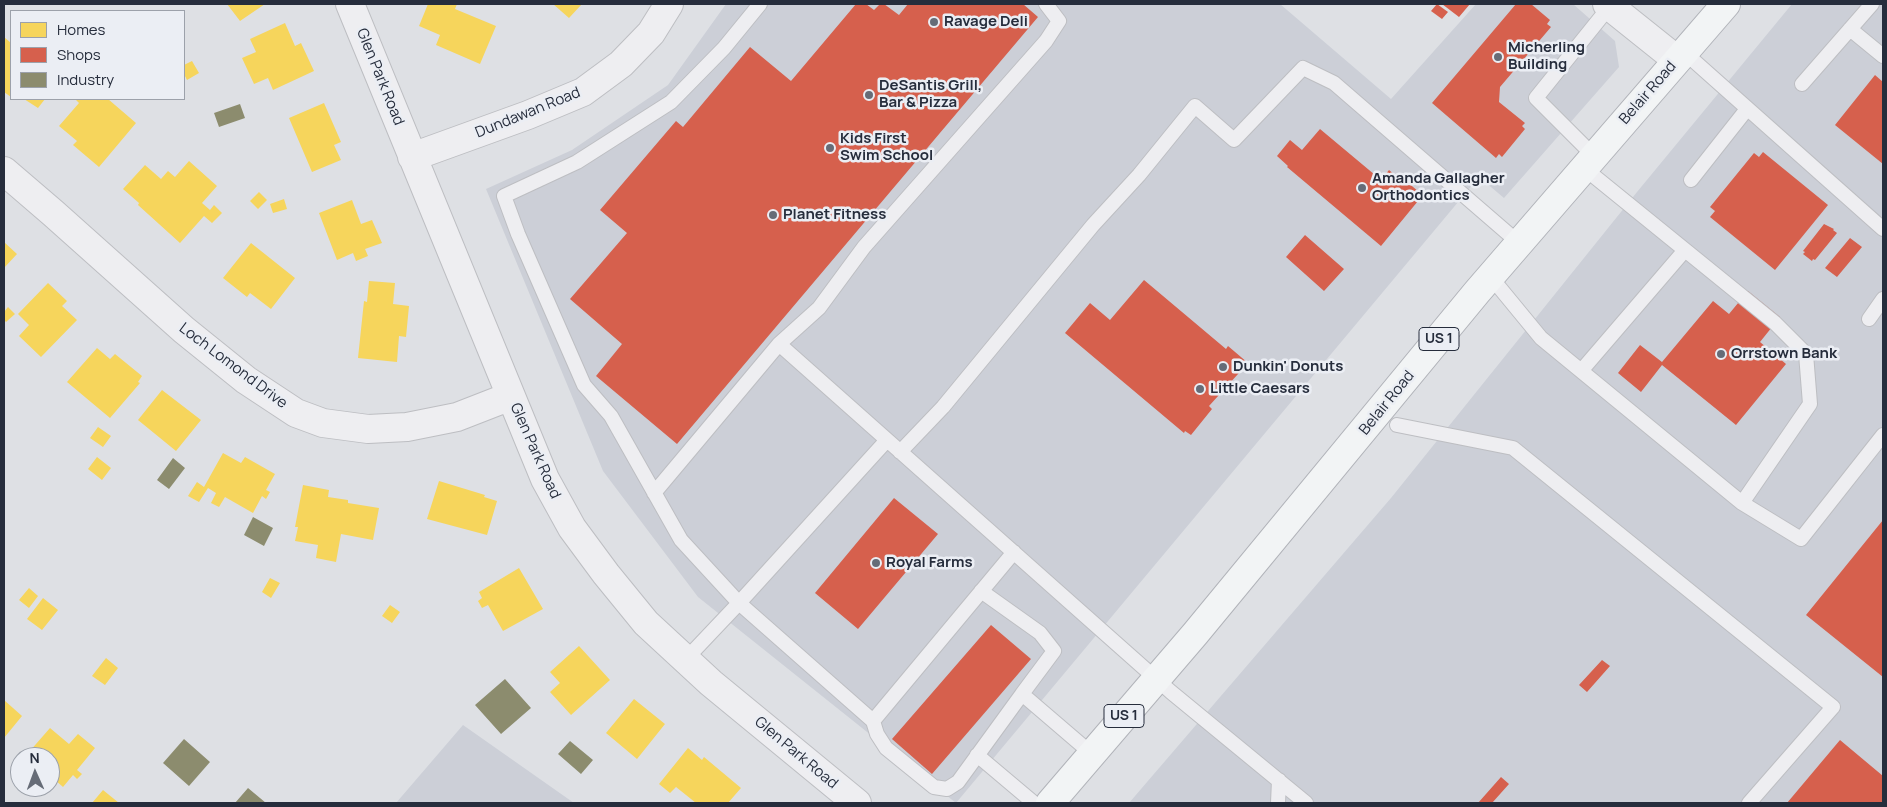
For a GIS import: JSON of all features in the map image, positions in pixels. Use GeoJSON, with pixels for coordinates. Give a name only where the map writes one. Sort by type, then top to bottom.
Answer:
{"type":"FeatureCollection","features":[{"type":"Feature","properties":{"kind":"highway","name":"Belair Road"},"geometry":{"type":"LineString","coordinates":[[1050,803],[1227,596],[1490,276],[1726,4]]}},
{"type":"Feature","properties":{"kind":"street","name":"Glen Park Road"},"geometry":{"type":"LineString","coordinates":[[350,4],[545,479],[572,528],[646,623],[740,707],[857,803]]}},
{"type":"Feature","properties":{"kind":"street","name":"Dundawan Road"},"geometry":{"type":"LineString","coordinates":[[412,157],[528,115],[583,92],[621,64],[651,33],[669,4]]}},
{"type":"Feature","properties":{"kind":"street"},"geometry":{"type":"LineString","coordinates":[[1609,5],[1681,56]]}},
{"type":"Feature","properties":{"kind":"street","name":"Loch Lomond Drive"},"geometry":{"type":"LineString","coordinates":[[4,171],[184,330],[246,380],[296,413],[323,423],[368,429],[407,427],[457,417],[510,396]]}},
{"type":"Feature","properties":{"kind":"lane"},"geometry":{"type":"LineString","coordinates":[[760,4],[724,48],[671,102],[577,162],[504,196],[518,234],[584,385],[611,416],[681,540],[739,603],[873,721],[886,748],[934,787],[946,789],[958,782],[1054,651],[1040,633],[981,591]]}},
{"type":"Feature","properties":{"kind":"lane"},"geometry":{"type":"LineString","coordinates":[[654,493],[779,344],[819,308],[864,247],[1046,41],[1059,21],[1046,4]]}},
{"type":"Feature","properties":{"kind":"lane"},"geometry":{"type":"LineString","coordinates":[[1802,84],[1872,4]]}},
{"type":"Feature","properties":{"kind":"lane"},"geometry":{"type":"LineString","coordinates":[[1609,5],[1536,98],[1589,162],[1685,250],[1776,323],[1806,354],[1810,404],[1742,503]]}},
{"type":"Feature","properties":{"kind":"lane"},"geometry":{"type":"LineString","coordinates":[[1850,29],[1883,56]]}},
{"type":"Feature","properties":{"kind":"lane"},"geometry":{"type":"LineString","coordinates":[[1681,56],[1747,109],[1883,229]]}},
{"type":"Feature","properties":{"kind":"lane"},"geometry":{"type":"LineString","coordinates":[[900,452],[943,407],[1093,225],[1139,174],[1195,106],[1234,140],[1303,68],[1334,83],[1519,243]]}},
{"type":"Feature","properties":{"kind":"lane"},"geometry":{"type":"LineString","coordinates":[[1691,180],[1747,109]]}},
{"type":"Feature","properties":{"kind":"lane"},"geometry":{"type":"LineString","coordinates":[[1581,371],[1685,250]]}},
{"type":"Feature","properties":{"kind":"lane"},"geometry":{"type":"LineString","coordinates":[[1490,276],[1541,338],[1742,503],[1801,539],[1883,435]]}},
{"type":"Feature","properties":{"kind":"lane"},"geometry":{"type":"LineString","coordinates":[[1869,319],[1883,299]]}},
{"type":"Feature","properties":{"kind":"lane"},"geometry":{"type":"LineString","coordinates":[[779,344],[1156,678],[1306,803]]}},
{"type":"Feature","properties":{"kind":"lane"},"geometry":{"type":"LineString","coordinates":[[1397,425],[1513,448],[1833,707],[1749,803]]}},
{"type":"Feature","properties":{"kind":"lane"},"geometry":{"type":"LineString","coordinates":[[686,659],[887,440]]}},
{"type":"Feature","properties":{"kind":"lane"},"geometry":{"type":"LineString","coordinates":[[873,721],[1014,552]]}},
{"type":"Feature","properties":{"kind":"lane"},"geometry":{"type":"LineString","coordinates":[[1022,694],[1092,754]]}},
{"type":"Feature","properties":{"kind":"lane"},"geometry":{"type":"LineString","coordinates":[[977,755],[1034,803]]}},
{"type":"Feature","properties":{"kind":"lane"},"geometry":{"type":"LineString","coordinates":[[1278,803],[1279,780]]}},
{"type":"Feature","properties":{"kind":"shaded area"},"geometry":{"type":"Polygon","coordinates":[[[726,4],[1280,4],[1391,99],[1476,4],[1573,4],[1615,41],[1619,67],[1504,198],[1479,177],[956,803],[698,597],[603,471],[486,189],[572,150],[668,85],[726,4]]]}},
{"type":"Feature","properties":{"kind":"shaded area"},"geometry":{"type":"Polygon","coordinates":[[[1792,4],[1883,4],[1883,803],[1129,803],[1391,498],[1637,192],[1792,4]]]}},
{"type":"Feature","properties":{"kind":"shaded area"},"geometry":{"type":"Polygon","coordinates":[[[463,725],[574,803],[396,803],[463,725]]]}},
{"type":"Feature","properties":{"kind":"building: Homes"},"geometry":{"type":"Polygon","coordinates":[[[227,4],[265,4],[240,21],[227,4]]]}},
{"type":"Feature","properties":{"kind":"building: Homes"},"geometry":{"type":"Polygon","coordinates":[[[428,4],[457,4],[455,9],[496,26],[480,64],[436,45],[440,35],[419,26],[428,4]]]}},
{"type":"Feature","properties":{"kind":"building: Homes"},"geometry":{"type":"Polygon","coordinates":[[[553,4],[582,4],[569,18],[553,4]]]}},
{"type":"Feature","properties":{"kind":"building: Homes"},"geometry":{"type":"Polygon","coordinates":[[[285,23],[295,46],[301,43],[314,71],[273,90],[268,78],[254,84],[242,58],[256,52],[250,39],[285,23]]]}},
{"type":"Feature","properties":{"kind":"building: Homes"},"geometry":{"type":"Polygon","coordinates":[[[4,37],[10,42],[10,96],[4,92],[4,37]]]}},
{"type":"Feature","properties":{"kind":"building: Homes"},"geometry":{"type":"Polygon","coordinates":[[[192,61],[199,73],[187,80],[185,64],[192,61]]]}},
{"type":"Feature","properties":{"kind":"building: Homes"},"geometry":{"type":"Polygon","coordinates":[[[26,100],[44,100],[38,108],[26,100]]]}},
{"type":"Feature","properties":{"kind":"building: Homes"},"geometry":{"type":"Polygon","coordinates":[[[76,100],[109,100],[136,123],[99,167],[73,145],[77,141],[59,126],[79,103],[76,100]]]}},
{"type":"Feature","properties":{"kind":"building: Homes"},"geometry":{"type":"Polygon","coordinates":[[[324,103],[341,142],[334,145],[341,160],[312,172],[289,118],[324,103]]]}},
{"type":"Feature","properties":{"kind":"building: Homes"},"geometry":{"type":"Polygon","coordinates":[[[189,161],[217,186],[202,203],[210,210],[214,205],[222,213],[212,223],[204,216],[180,243],[123,189],[145,165],[161,179],[168,171],[175,177],[189,161]]]}},
{"type":"Feature","properties":{"kind":"building: Homes"},"geometry":{"type":"Polygon","coordinates":[[[259,192],[267,200],[258,209],[250,201],[259,192]]]}},
{"type":"Feature","properties":{"kind":"building: Homes"},"geometry":{"type":"Polygon","coordinates":[[[284,199],[287,209],[273,213],[270,204],[284,199]]]}},
{"type":"Feature","properties":{"kind":"building: Homes"},"geometry":{"type":"Polygon","coordinates":[[[352,200],[361,224],[372,220],[382,243],[365,249],[368,256],[356,261],[353,253],[337,260],[319,213],[352,200]]]}},
{"type":"Feature","properties":{"kind":"building: Homes"},"geometry":{"type":"Polygon","coordinates":[[[4,242],[17,254],[4,268],[4,242]]]}},
{"type":"Feature","properties":{"kind":"building: Homes"},"geometry":{"type":"Polygon","coordinates":[[[251,243],[295,278],[271,309],[250,293],[247,297],[223,278],[251,243]]]}},
{"type":"Feature","properties":{"kind":"building: Homes"},"geometry":{"type":"Polygon","coordinates":[[[369,281],[395,283],[393,304],[409,306],[406,337],[399,336],[397,362],[358,358],[364,301],[367,302],[369,281]]]}},
{"type":"Feature","properties":{"kind":"building: Homes"},"geometry":{"type":"Polygon","coordinates":[[[48,283],[67,301],[62,306],[77,320],[41,357],[19,336],[29,325],[18,314],[48,283]]]}},
{"type":"Feature","properties":{"kind":"building: Homes"},"geometry":{"type":"Polygon","coordinates":[[[8,307],[15,314],[6,322],[4,320],[4,312],[8,307]]]}},
{"type":"Feature","properties":{"kind":"building: Homes"},"geometry":{"type":"Polygon","coordinates":[[[97,348],[110,359],[115,354],[142,376],[138,382],[140,383],[110,418],[67,382],[97,348]]]}},
{"type":"Feature","properties":{"kind":"building: Homes"},"geometry":{"type":"Polygon","coordinates":[[[162,390],[201,420],[176,451],[138,420],[162,390]]]}},
{"type":"Feature","properties":{"kind":"building: Homes"},"geometry":{"type":"Polygon","coordinates":[[[98,427],[111,436],[103,447],[90,438],[98,427]]]}},
{"type":"Feature","properties":{"kind":"building: Homes"},"geometry":{"type":"Polygon","coordinates":[[[223,453],[241,463],[245,457],[275,474],[266,490],[270,492],[266,499],[262,496],[253,513],[225,497],[219,507],[211,503],[216,493],[208,488],[199,502],[188,496],[197,482],[204,487],[223,453]]]}},
{"type":"Feature","properties":{"kind":"building: Homes"},"geometry":{"type":"Polygon","coordinates":[[[97,457],[111,468],[102,480],[88,469],[97,457]]]}},
{"type":"Feature","properties":{"kind":"building: Homes"},"geometry":{"type":"Polygon","coordinates":[[[439,481],[485,495],[484,497],[497,501],[487,535],[427,519],[439,481]]]}},
{"type":"Feature","properties":{"kind":"building: Homes"},"geometry":{"type":"Polygon","coordinates":[[[303,485],[329,490],[328,497],[348,500],[348,503],[379,508],[373,540],[341,534],[336,562],[316,558],[318,545],[295,541],[298,527],[295,527],[303,485]]]}},
{"type":"Feature","properties":{"kind":"building: Homes"},"geometry":{"type":"Polygon","coordinates":[[[519,568],[543,609],[503,631],[488,605],[482,608],[478,601],[482,598],[479,592],[519,568]]]}},
{"type":"Feature","properties":{"kind":"building: Homes"},"geometry":{"type":"Polygon","coordinates":[[[270,578],[280,583],[271,598],[262,592],[270,578]]]}},
{"type":"Feature","properties":{"kind":"building: Homes"},"geometry":{"type":"Polygon","coordinates":[[[29,588],[38,596],[29,608],[19,600],[29,588]]]}},
{"type":"Feature","properties":{"kind":"building: Homes"},"geometry":{"type":"Polygon","coordinates":[[[43,598],[58,610],[42,630],[27,619],[43,598]]]}},
{"type":"Feature","properties":{"kind":"building: Homes"},"geometry":{"type":"Polygon","coordinates":[[[390,605],[400,612],[392,623],[382,616],[390,605]]]}},
{"type":"Feature","properties":{"kind":"building: Homes"},"geometry":{"type":"Polygon","coordinates":[[[579,646],[610,680],[571,715],[550,692],[560,683],[550,672],[579,646]]]}},
{"type":"Feature","properties":{"kind":"building: Homes"},"geometry":{"type":"Polygon","coordinates":[[[106,658],[118,668],[105,685],[92,676],[106,658]]]}},
{"type":"Feature","properties":{"kind":"building: Homes"},"geometry":{"type":"Polygon","coordinates":[[[634,699],[665,724],[637,759],[606,733],[634,699]]]}},
{"type":"Feature","properties":{"kind":"building: Homes"},"geometry":{"type":"Polygon","coordinates":[[[4,700],[22,716],[4,738],[4,700]]]}},
{"type":"Feature","properties":{"kind":"building: Homes"},"geometry":{"type":"Polygon","coordinates":[[[50,728],[69,744],[78,734],[95,748],[77,770],[82,774],[77,779],[73,775],[63,787],[60,784],[60,747],[33,747],[50,728]]]}},
{"type":"Feature","properties":{"kind":"building: Homes"},"geometry":{"type":"Polygon","coordinates":[[[688,748],[702,760],[704,757],[741,788],[728,803],[696,803],[676,787],[670,793],[659,784],[688,748]]]}},
{"type":"Feature","properties":{"kind":"building: Homes"},"geometry":{"type":"Polygon","coordinates":[[[103,790],[119,803],[92,803],[103,790]]]}},
{"type":"Feature","properties":{"kind":"building: Shops"},"geometry":{"type":"Polygon","coordinates":[[[856,4],[866,4],[874,10],[880,4],[884,4],[899,15],[908,4],[1023,4],[1038,17],[677,444],[596,376],[622,344],[570,299],[627,233],[600,210],[676,121],[683,127],[750,47],[791,81],[856,4]]]}},
{"type":"Feature","properties":{"kind":"building: Shops"},"geometry":{"type":"Polygon","coordinates":[[[1437,4],[1448,12],[1442,19],[1431,11],[1437,4]]]}},
{"type":"Feature","properties":{"kind":"building: Shops"},"geometry":{"type":"Polygon","coordinates":[[[1442,4],[1470,4],[1459,17],[1442,4]]]}},
{"type":"Feature","properties":{"kind":"building: Shops","name":"Micherling Building"},"geometry":{"type":"Polygon","coordinates":[[[1516,4],[1531,4],[1550,20],[1547,24],[1551,27],[1500,87],[1499,102],[1525,123],[1522,126],[1525,129],[1502,157],[1499,154],[1496,158],[1432,103],[1516,4]]]}},
{"type":"Feature","properties":{"kind":"building: Shops"},"geometry":{"type":"Polygon","coordinates":[[[1875,75],[1883,82],[1883,164],[1835,125],[1875,75]]]}},
{"type":"Feature","properties":{"kind":"building: Shops","name":"Amanda Gallagher Orthodontics"},"geometry":{"type":"Polygon","coordinates":[[[1320,129],[1381,180],[1389,170],[1404,183],[1406,181],[1419,192],[1418,201],[1381,246],[1287,167],[1277,156],[1290,140],[1302,150],[1320,129]]]}},
{"type":"Feature","properties":{"kind":"building: Shops"},"geometry":{"type":"Polygon","coordinates":[[[1763,152],[1828,205],[1775,270],[1710,217],[1715,211],[1710,207],[1754,153],[1759,157],[1763,152]]]}},
{"type":"Feature","properties":{"kind":"building: Shops"},"geometry":{"type":"Polygon","coordinates":[[[1824,224],[1834,229],[1837,233],[1815,260],[1813,259],[1812,261],[1803,254],[1805,252],[1803,251],[1824,224]]]}},
{"type":"Feature","properties":{"kind":"building: Shops"},"geometry":{"type":"Polygon","coordinates":[[[1305,235],[1344,269],[1324,291],[1286,257],[1305,235]]]}},
{"type":"Feature","properties":{"kind":"building: Shops"},"geometry":{"type":"Polygon","coordinates":[[[1850,238],[1862,247],[1837,277],[1825,268],[1850,238]]]}},
{"type":"Feature","properties":{"kind":"building: Shops"},"geometry":{"type":"Polygon","coordinates":[[[1144,280],[1226,349],[1228,346],[1248,363],[1209,406],[1212,409],[1191,435],[1185,431],[1184,433],[1065,333],[1090,303],[1110,320],[1144,280]]]}},
{"type":"Feature","properties":{"kind":"building: Shops","name":"Orrstown Bank"},"geometry":{"type":"Polygon","coordinates":[[[1748,291],[1780,317],[1760,342],[1786,364],[1736,425],[1662,365],[1641,392],[1618,373],[1640,345],[1662,362],[1713,301],[1729,314],[1748,291]]]}},
{"type":"Feature","properties":{"kind":"building: Shops","name":"Royal Farms"},"geometry":{"type":"Polygon","coordinates":[[[894,498],[938,534],[858,629],[815,593],[894,498]]]}},
{"type":"Feature","properties":{"kind":"building: Shops"},"geometry":{"type":"Polygon","coordinates":[[[1883,520],[1883,677],[1806,615],[1883,520]]]}},
{"type":"Feature","properties":{"kind":"building: Shops"},"geometry":{"type":"Polygon","coordinates":[[[991,625],[1031,659],[932,774],[892,739],[991,625]]]}},
{"type":"Feature","properties":{"kind":"building: Shops"},"geometry":{"type":"Polygon","coordinates":[[[1602,660],[1610,666],[1587,692],[1579,685],[1602,660]]]}},
{"type":"Feature","properties":{"kind":"building: Shops"},"geometry":{"type":"Polygon","coordinates":[[[1840,740],[1883,776],[1883,803],[1787,803],[1840,740]]]}},
{"type":"Feature","properties":{"kind":"building: Shops"},"geometry":{"type":"Polygon","coordinates":[[[1501,777],[1509,784],[1492,803],[1478,803],[1501,777]]]}},
{"type":"Feature","properties":{"kind":"building: Industry"},"geometry":{"type":"Polygon","coordinates":[[[240,104],[245,118],[219,127],[214,113],[240,104]]]}},
{"type":"Feature","properties":{"kind":"building: Industry"},"geometry":{"type":"Polygon","coordinates":[[[173,458],[185,468],[169,489],[157,480],[173,458]]]}},
{"type":"Feature","properties":{"kind":"building: Industry"},"geometry":{"type":"Polygon","coordinates":[[[253,517],[273,528],[264,546],[244,535],[253,517]]]}},
{"type":"Feature","properties":{"kind":"building: Industry"},"geometry":{"type":"Polygon","coordinates":[[[505,679],[531,708],[501,734],[475,705],[505,679]]]}},
{"type":"Feature","properties":{"kind":"building: Industry"},"geometry":{"type":"Polygon","coordinates":[[[184,739],[210,762],[189,786],[163,763],[184,739]]]}},
{"type":"Feature","properties":{"kind":"building: Industry"},"geometry":{"type":"Polygon","coordinates":[[[570,741],[593,760],[581,774],[558,754],[570,741]]]}},
{"type":"Feature","properties":{"kind":"building: Industry"},"geometry":{"type":"Polygon","coordinates":[[[248,788],[266,803],[235,803],[248,788]]]}},
{"type":"Feature","properties":{"kind":"place","name":"Ravage Deli"},"geometry":{"type":"Point","coordinates":[934,22]}},
{"type":"Feature","properties":{"kind":"place","name":"Micherling Building"},"geometry":{"type":"Point","coordinates":[1498,57]}},
{"type":"Feature","properties":{"kind":"place","name":"DeSantis Grill, Bar & Pizza"},"geometry":{"type":"Point","coordinates":[869,95]}},
{"type":"Feature","properties":{"kind":"place","name":"Kids First Swim School"},"geometry":{"type":"Point","coordinates":[830,148]}},
{"type":"Feature","properties":{"kind":"place","name":"Amanda Gallagher Orthodontics"},"geometry":{"type":"Point","coordinates":[1362,188]}},
{"type":"Feature","properties":{"kind":"place","name":"Planet Fitness"},"geometry":{"type":"Point","coordinates":[773,215]}},
{"type":"Feature","properties":{"kind":"place","name":"Orrstown Bank"},"geometry":{"type":"Point","coordinates":[1721,354]}},
{"type":"Feature","properties":{"kind":"place","name":"Dunkin' Donuts"},"geometry":{"type":"Point","coordinates":[1223,367]}},
{"type":"Feature","properties":{"kind":"place","name":"Little Caesars"},"geometry":{"type":"Point","coordinates":[1200,389]}},
{"type":"Feature","properties":{"kind":"place","name":"Royal Farms"},"geometry":{"type":"Point","coordinates":[876,563]}}]}
